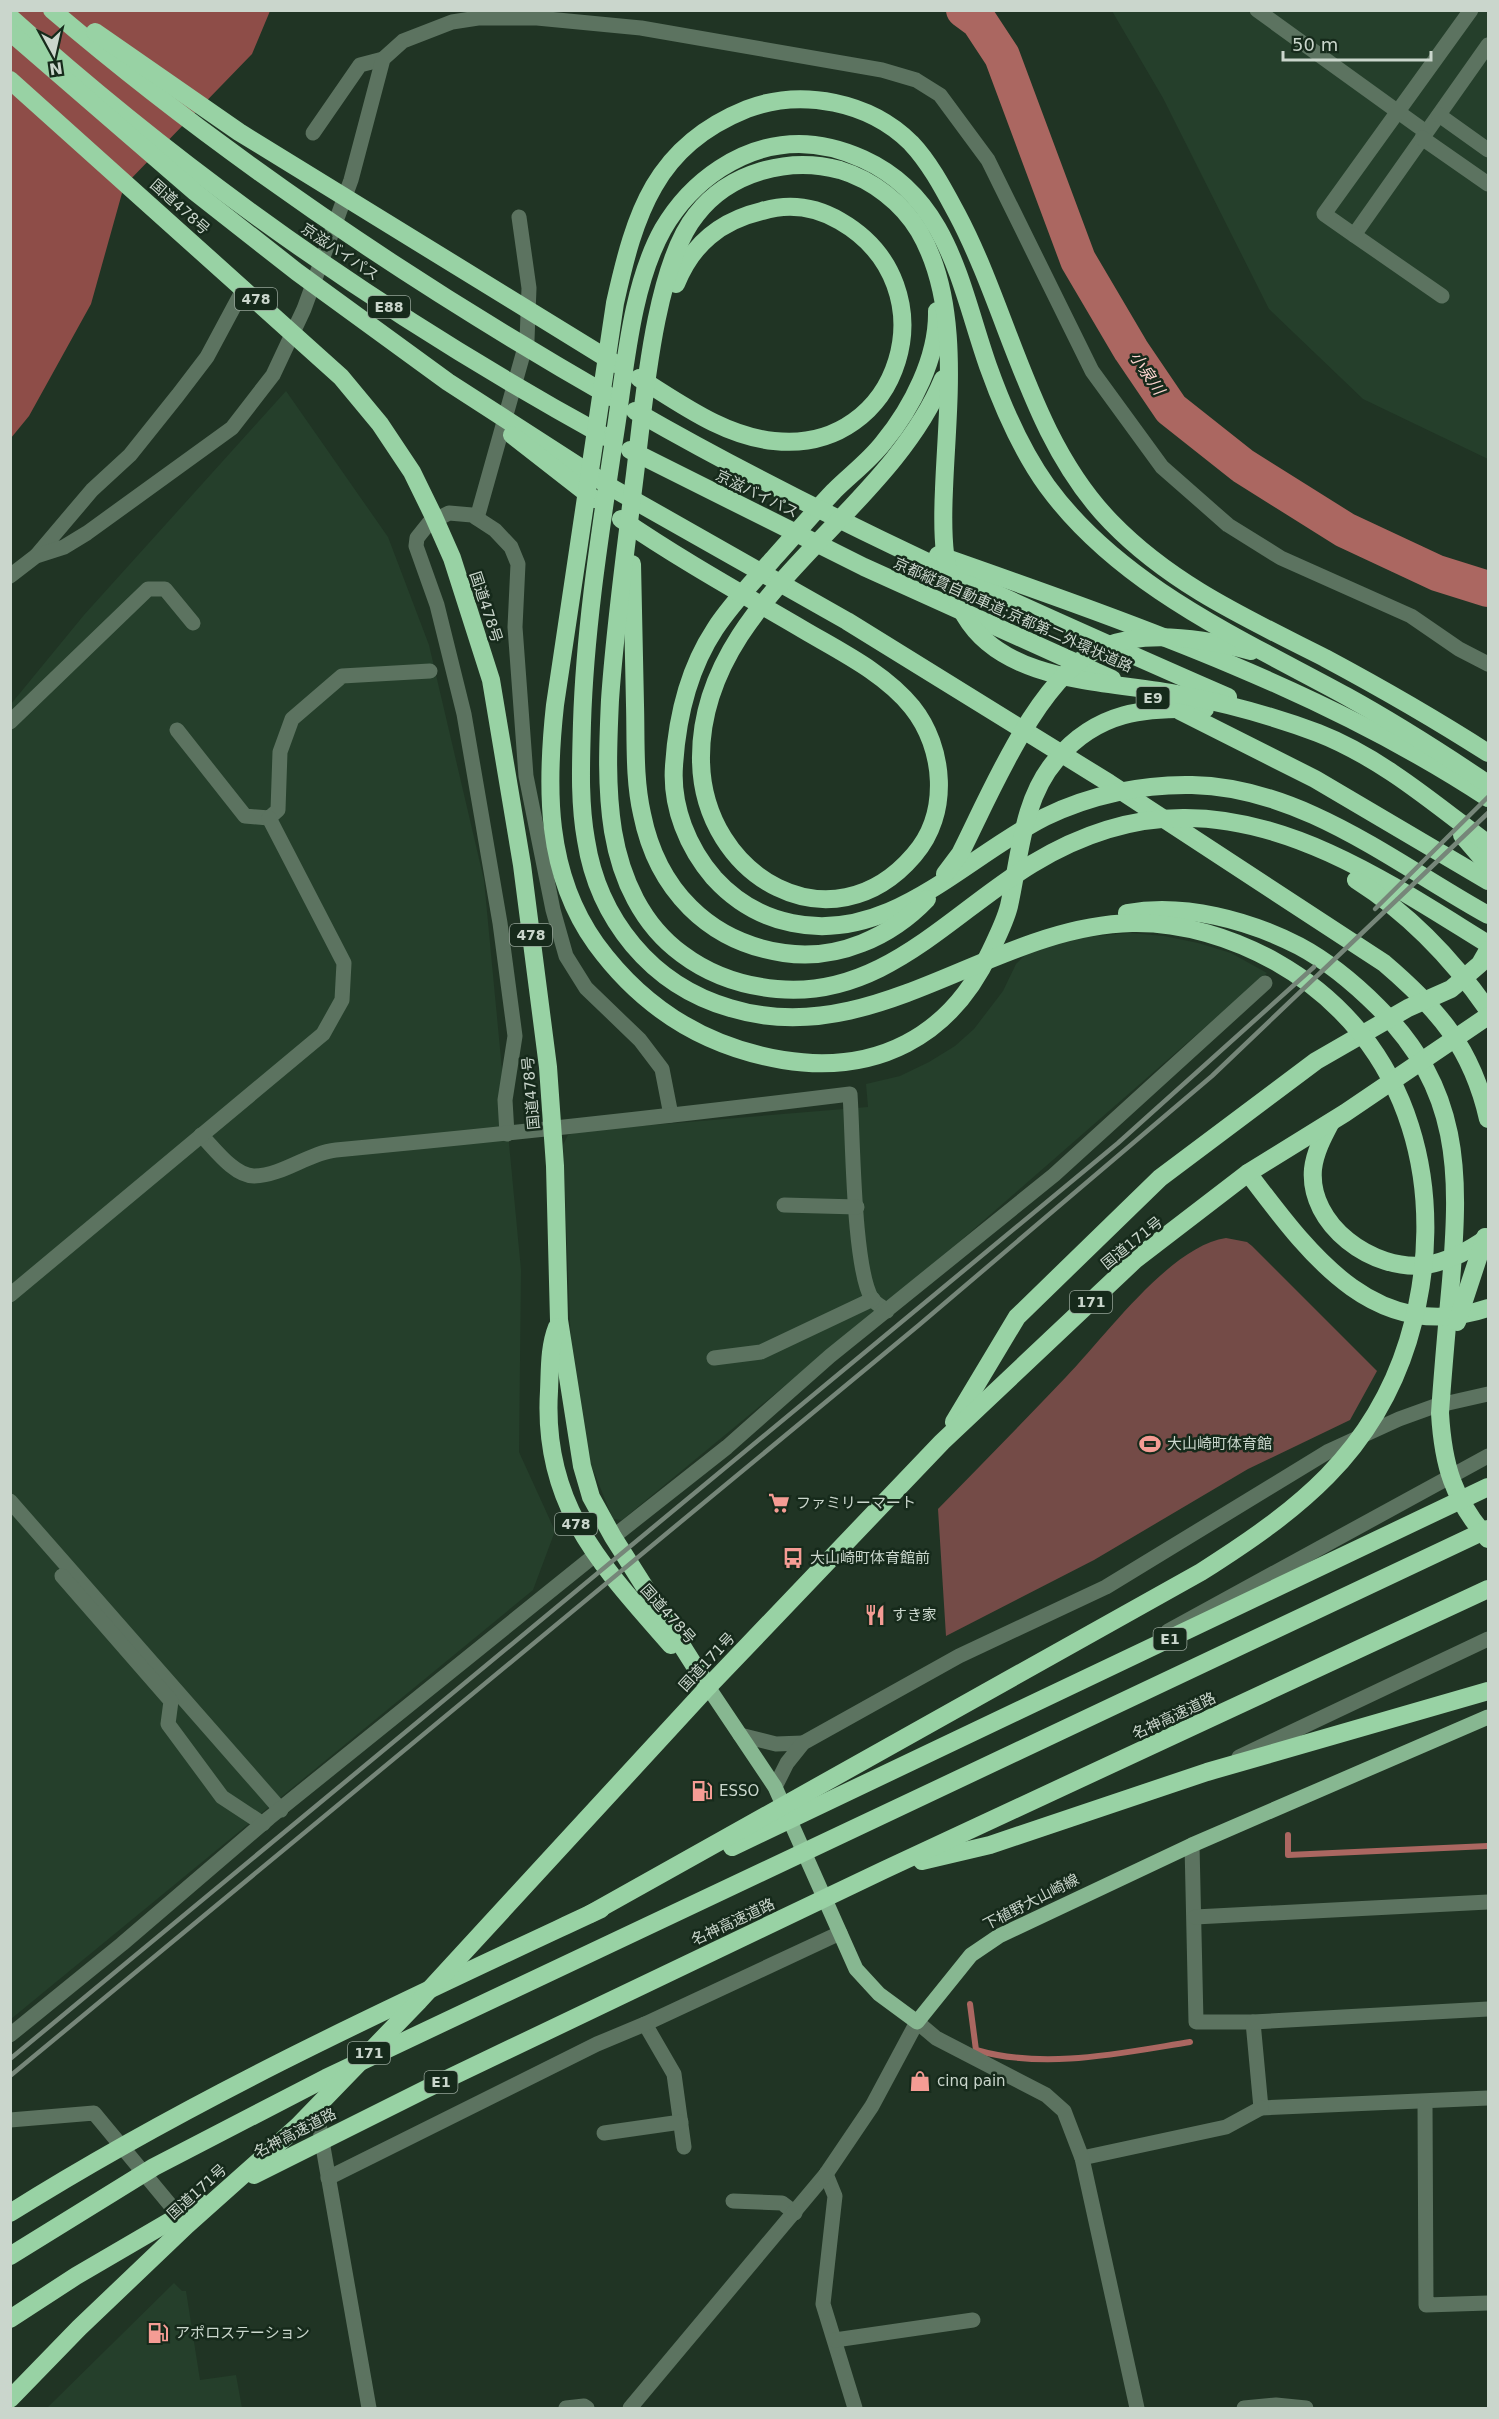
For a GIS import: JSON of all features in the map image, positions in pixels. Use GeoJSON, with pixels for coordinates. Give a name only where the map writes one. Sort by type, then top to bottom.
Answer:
{"type":"FeatureCollection","features":[{"type":"Feature","properties":{"kind":"highway","name":"京滋バイパス"},"geometry":{"type":"LineString","coordinates":[[52,10],[270,181],[401,269],[548,361],[662,426],[828,514]]}},
{"type":"Feature","properties":{"kind":"highway"},"geometry":{"type":"LineString","coordinates":[[63,10],[249,138],[660,391],[730,430],[775,441],[797,441],[835,431],[864,412],[886,387],[899,358],[904,321],[894,276],[877,251],[855,229],[831,216],[801,207],[774,207],[747,214],[723,225],[701,242],[684,263],[655,336]]}},
{"type":"Feature","properties":{"kind":"highway","name":"京滋バイパス"},"geometry":{"type":"LineString","coordinates":[[10,17],[201,175],[376,298],[478,363],[574,420],[651,462],[806,538]]}},
{"type":"Feature","properties":{"kind":"highway","name":"E88"},"geometry":{"type":"LineString","coordinates":[[10,32],[195,192],[297,272],[448,382],[614,489],[848,621],[1109,783],[1384,963],[1421,995],[1453,1032],[1472,1066],[1488,1119]]}},
{"type":"Feature","properties":{"kind":"highway","name":"国道478号"},"geometry":{"type":"LineString","coordinates":[[10,80],[341,377],[380,424],[412,472],[452,558],[491,680],[522,865],[548,1066],[559,1320],[582,1466],[591,1497],[613,1537],[708,1687]]}},
{"type":"Feature","properties":{"kind":"highway"},"geometry":{"type":"LineString","coordinates":[[1243,710],[1170,708],[1137,711],[1093,726],[1077,738],[1054,761],[1042,781],[1024,833],[1009,907],[972,987],[941,1022],[900,1047],[877,1055],[821,1064],[796,1062],[740,1051],[708,1038],[655,1007],[606,957],[588,932],[559,867],[551,827],[549,757],[615,303],[625,256],[654,184],[675,157],[698,134],[724,118],[757,105],[791,100],[824,100],[856,108],[884,123],[910,142],[921,155],[950,201],[981,265],[1053,435],[1086,492],[1107,518],[1154,561],[1209,599],[1365,680],[1488,753]]}},
{"type":"Feature","properties":{"kind":"highway"},"geometry":{"type":"LineString","coordinates":[[583,689],[594,574],[628,354],[640,291],[658,238],[676,208],[700,183],[722,166],[768,147],[802,144],[839,150],[891,172],[912,191],[934,218],[950,250],[1007,418],[1044,482],[1076,520],[1131,572],[1421,740],[1488,783]]}},
{"type":"Feature","properties":{"kind":"highway"},"geometry":{"type":"LineString","coordinates":[[1488,844],[1406,782],[1323,735],[1243,710],[1176,693],[1085,681],[1030,666],[1000,652],[965,616],[952,588],[942,534],[948,342],[936,270],[928,247],[913,221],[896,202],[857,176],[813,165],[791,165],[765,170],[742,178],[698,211],[681,237],[666,282],[655,336],[618,604],[610,697],[608,777],[612,827],[626,879],[635,901],[660,935],[699,966],[727,979],[755,987],[787,990],[817,989],[874,972],[929,939],[999,884],[1071,842],[1106,829],[1140,821],[1202,818],[1237,822],[1271,831],[1334,855],[1488,944]]}},
{"type":"Feature","properties":{"kind":"highway"},"geometry":{"type":"LineString","coordinates":[[448,382],[523,445],[664,549],[752,600],[762,606],[772,612],[782,618],[792,623],[861,665],[893,687],[912,706],[925,727],[935,752],[939,780],[938,805],[919,850],[883,883],[861,892],[837,897],[813,897],[790,893],[769,884],[749,870],[733,854],[709,812],[703,779],[702,737],[712,691],[740,635],[752,619],[759,610],[766,601],[773,592],[787,574],[893,463],[924,418],[937,393],[955,340],[963,281],[962,255],[950,201]]}},
{"type":"Feature","properties":{"kind":"highway"},"geometry":{"type":"LineString","coordinates":[[936,270],[937,321],[934,343],[909,404],[883,444],[834,491],[735,601],[714,631],[695,667],[683,701],[675,743],[673,776],[679,814],[701,862],[723,887],[748,906],[776,920],[807,926],[837,926],[867,920],[914,899],[1012,836],[1071,805],[1132,789],[1193,785],[1244,792],[1298,808],[1337,827],[1488,915]]}},
{"type":"Feature","properties":{"kind":"highway"},"geometry":{"type":"LineString","coordinates":[[631,506],[637,773],[641,813],[659,867],[673,891],[693,912],[715,929],[739,942],[765,950],[817,954],[868,942],[914,913],[960,854],[1014,750],[1052,689],[1079,662],[1104,647],[1156,638],[1217,642],[1253,651],[1291,666]]}},
{"type":"Feature","properties":{"kind":"highway"},"geometry":{"type":"LineString","coordinates":[[810,506],[1213,656],[1414,754],[1488,798]]}},
{"type":"Feature","properties":{"kind":"highway"},"geometry":{"type":"LineString","coordinates":[[584,512],[581,789],[592,871],[615,920],[636,950],[660,973],[682,988],[709,1001],[742,1012],[775,1017],[808,1018],[840,1014],[899,997],[1022,940],[1058,927],[1134,912],[1172,911],[1245,923],[1316,955],[1347,977],[1397,1026],[1431,1077],[1452,1140],[1457,1213],[1440,1413],[1447,1469],[1466,1511],[1488,1539]]}},
{"type":"Feature","properties":{"kind":"highway","name":"京都縦貫自動車道;京都第二外環状道路"},"geometry":{"type":"LineString","coordinates":[[828,514],[1078,632],[1307,732],[1488,837]]}},
{"type":"Feature","properties":{"kind":"highway","name":"京都縦貫自動車道;京都第二外環状道路"},"geometry":{"type":"LineString","coordinates":[[806,538],[1209,726],[1325,785],[1488,881]]}},
{"type":"Feature","properties":{"kind":"highway"},"geometry":{"type":"LineString","coordinates":[[1406,782],[1473,846],[1488,865]]}},
{"type":"Feature","properties":{"kind":"highway"},"geometry":{"type":"LineString","coordinates":[[1202,818],[1237,827],[1291,847],[1343,872],[1372,890],[1420,932],[1468,983],[1488,1010]]}},
{"type":"Feature","properties":{"kind":"highway"},"geometry":{"type":"LineString","coordinates":[[590,1914],[1158,1596],[1252,1540],[1294,1509],[1348,1457],[1386,1396],[1412,1328],[1424,1257],[1423,1188],[1419,1156],[1410,1123],[1383,1064],[1344,1014],[1294,972],[1235,942],[1169,925],[1133,923],[1058,934],[967,966]]}},
{"type":"Feature","properties":{"kind":"highway"},"geometry":{"type":"LineString","coordinates":[[942,1442],[1017,1317],[1161,1178],[1316,1061],[1408,1008],[1451,988],[1480,964],[1488,950]]}},
{"type":"Feature","properties":{"kind":"highway","name":"国道171号"},"geometry":{"type":"LineString","coordinates":[[10,2399],[79,2328],[316,2107],[420,2001],[708,1687],[942,1442],[1136,1259],[1248,1173],[1488,1016]]}},
{"type":"Feature","properties":{"kind":"highway"},"geometry":{"type":"LineString","coordinates":[[1332,1120],[1318,1148],[1313,1169],[1315,1191],[1322,1213],[1338,1233],[1358,1248],[1380,1258],[1424,1265],[1447,1260],[1469,1251],[1488,1237]]}},
{"type":"Feature","properties":{"kind":"highway"},"geometry":{"type":"LineString","coordinates":[[1248,1173],[1315,1256],[1345,1285],[1371,1300],[1400,1311],[1437,1316],[1474,1313],[1488,1308]]}},
{"type":"Feature","properties":{"kind":"highway"},"geometry":{"type":"LineString","coordinates":[[1443,1382],[1453,1331],[1488,1225]]}},
{"type":"Feature","properties":{"kind":"highway","name":"国道478号"},"geometry":{"type":"LineString","coordinates":[[559,1320],[551,1356],[547,1421],[554,1466],[570,1515],[617,1585],[708,1687]]}},
{"type":"Feature","properties":{"kind":"highway","name":"E1"},"geometry":{"type":"LineString","coordinates":[[10,2213],[130,2142],[300,2052],[1488,1487]]}},
{"type":"Feature","properties":{"kind":"highway","name":"E1"},"geometry":{"type":"LineString","coordinates":[[10,2256],[154,2167],[316,2082],[1488,1528]]}},
{"type":"Feature","properties":{"kind":"highway","name":"名神高速道路"},"geometry":{"type":"LineString","coordinates":[[10,2319],[76,2276],[193,2207],[305,2148],[884,1870],[1488,1589]]}},
{"type":"Feature","properties":{"kind":"highway"},"geometry":{"type":"LineString","coordinates":[[884,1870],[990,1845],[1207,1772],[1488,1691]]}},
{"type":"Feature","properties":{"kind":"main road"},"geometry":{"type":"LineString","coordinates":[[708,1687],[775,1787],[856,1969],[879,1994],[917,2022]]}},
{"type":"Feature","properties":{"kind":"main road","name":"下植野大山崎線"},"geometry":{"type":"LineString","coordinates":[[917,2022],[971,1955],[999,1936],[1192,1845],[1488,1717]]}},
{"type":"Feature","properties":{"kind":"street"},"geometry":{"type":"LineString","coordinates":[[1257,10],[1396,111],[1488,184]]}},
{"type":"Feature","properties":{"kind":"street"},"geometry":{"type":"LineString","coordinates":[[1442,296],[1324,214],[1396,111],[1471,10]]}},
{"type":"Feature","properties":{"kind":"street"},"geometry":{"type":"LineString","coordinates":[[313,133],[360,65],[383,59],[403,40],[452,22],[478,18],[537,18],[641,28],[882,70],[916,80],[940,95],[988,160],[1092,371],[1162,467],[1228,525],[1281,558],[1411,616],[1459,649],[1488,664]]}},
{"type":"Feature","properties":{"kind":"street"},"geometry":{"type":"LineString","coordinates":[[1354,235],[1488,45]]}},
{"type":"Feature","properties":{"kind":"street"},"geometry":{"type":"LineString","coordinates":[[36,556],[64,547],[87,533],[232,428],[273,375],[303,309],[351,180],[383,59]]}},
{"type":"Feature","properties":{"kind":"street"},"geometry":{"type":"LineString","coordinates":[[1439,115],[1488,150]]}},
{"type":"Feature","properties":{"kind":"street"},"geometry":{"type":"LineString","coordinates":[[477,518],[527,340],[529,288],[519,217]]}},
{"type":"Feature","properties":{"kind":"street"},"geometry":{"type":"LineString","coordinates":[[19,556],[10,576],[36,556],[92,490],[130,455],[207,357],[243,288]]}},
{"type":"Feature","properties":{"kind":"street"},"geometry":{"type":"LineString","coordinates":[[507,1134],[505,1100],[515,1036],[500,923],[464,714],[437,605],[416,546],[417,538],[429,523],[449,513],[472,515],[495,530],[511,547],[518,564],[515,627],[526,776],[553,910],[566,956],[586,988],[640,1040],[662,1069],[671,1116]]}},
{"type":"Feature","properties":{"kind":"street"},"geometry":{"type":"LineString","coordinates":[[10,722],[148,589],[165,589],[193,623]]}},
{"type":"Feature","properties":{"kind":"street"},"geometry":{"type":"LineString","coordinates":[[177,730],[246,816],[269,818],[278,810],[280,752],[292,719],[342,676],[430,671]]}},
{"type":"Feature","properties":{"kind":"street"},"geometry":{"type":"LineString","coordinates":[[10,1295],[323,1034],[342,1000],[344,963],[269,818]]}},
{"type":"Feature","properties":{"kind":"street"},"geometry":{"type":"LineString","coordinates":[[613,1537],[727,1447],[830,1356],[1054,1175],[1265,983]]}},
{"type":"Feature","properties":{"kind":"street"},"geometry":{"type":"LineString","coordinates":[[201,1135],[232,1166],[252,1176],[283,1170],[329,1151],[552,1130],[850,1094],[857,1207],[864,1270],[873,1299],[887,1311]]}},
{"type":"Feature","properties":{"kind":"street"},"geometry":{"type":"LineString","coordinates":[[784,1205],[857,1207]]}},
{"type":"Feature","properties":{"kind":"street"},"geometry":{"type":"LineString","coordinates":[[714,1358],[761,1352],[873,1299]]}},
{"type":"Feature","properties":{"kind":"street"},"geometry":{"type":"LineString","coordinates":[[775,1787],[787,1763],[803,1743],[959,1656],[1106,1587],[1329,1451],[1399,1419],[1436,1406],[1488,1394]]}},
{"type":"Feature","properties":{"kind":"street","name":"E1"},"geometry":{"type":"LineString","coordinates":[[1045,1698],[1488,1456]]}},
{"type":"Feature","properties":{"kind":"street"},"geometry":{"type":"LineString","coordinates":[[10,1501],[280,1810]]}},
{"type":"Feature","properties":{"kind":"street"},"geometry":{"type":"LineString","coordinates":[[10,1517],[171,1701],[168,1725],[222,1797],[263,1824]]}},
{"type":"Feature","properties":{"kind":"street"},"geometry":{"type":"LineString","coordinates":[[10,2035],[280,1810],[595,1555]]}},
{"type":"Feature","properties":{"kind":"street"},"geometry":{"type":"LineString","coordinates":[[1207,1772],[1488,1639]]}},
{"type":"Feature","properties":{"kind":"street"},"geometry":{"type":"LineString","coordinates":[[740,1735],[776,1744],[803,1743]]}},
{"type":"Feature","properties":{"kind":"street"},"geometry":{"type":"LineString","coordinates":[[1192,1845],[1196,2022],[1253,2022],[1488,2009]]}},
{"type":"Feature","properties":{"kind":"street"},"geometry":{"type":"LineString","coordinates":[[1195,1917],[1488,1902]]}},
{"type":"Feature","properties":{"kind":"street"},"geometry":{"type":"LineString","coordinates":[[328,2178],[597,2044],[840,1933]]}},
{"type":"Feature","properties":{"kind":"street"},"geometry":{"type":"LineString","coordinates":[[630,2409],[826,2174],[873,2106],[917,2022],[936,2038],[1046,2095],[1064,2111],[1082,2158],[1137,2409]]}},
{"type":"Feature","properties":{"kind":"street"},"geometry":{"type":"LineString","coordinates":[[1253,2022],[1261,2108]]}},
{"type":"Feature","properties":{"kind":"street"},"geometry":{"type":"LineString","coordinates":[[645,2024],[674,2074],[684,2147]]}},
{"type":"Feature","properties":{"kind":"street"},"geometry":{"type":"LineString","coordinates":[[1082,2158],[1226,2127],[1261,2108],[1425,2103],[1488,2098]]}},
{"type":"Feature","properties":{"kind":"street"},"geometry":{"type":"LineString","coordinates":[[1425,2103],[1426,2305],[1488,2303]]}},
{"type":"Feature","properties":{"kind":"street"},"geometry":{"type":"LineString","coordinates":[[316,2107],[369,2409]]}},
{"type":"Feature","properties":{"kind":"street"},"geometry":{"type":"LineString","coordinates":[[10,2120],[94,2113],[187,2225]]}},
{"type":"Feature","properties":{"kind":"street"},"geometry":{"type":"LineString","coordinates":[[604,2133],[681,2122]]}},
{"type":"Feature","properties":{"kind":"street"},"geometry":{"type":"LineString","coordinates":[[826,2174],[835,2196],[823,2304],[855,2409]]}},
{"type":"Feature","properties":{"kind":"street"},"geometry":{"type":"LineString","coordinates":[[732,2201],[782,2203],[795,2213]]}},
{"type":"Feature","properties":{"kind":"street"},"geometry":{"type":"LineString","coordinates":[[835,2340],[973,2320]]}},
{"type":"Feature","properties":{"kind":"street"},"geometry":{"type":"LineString","coordinates":[[1244,2409],[1276,2404],[1306,2409]]}},
{"type":"Feature","properties":{"kind":"street"},"geometry":{"type":"LineString","coordinates":[[566,2409],[584,2406],[587,2409]]}},
{"type":"Feature","properties":{"kind":"shaded area"},"geometry":{"type":"Polygon","coordinates":[[[11,11],[270,11],[252,54],[124,186],[91,304],[29,416],[11,438],[11,11]]]}},
{"type":"Feature","properties":{"kind":"shaded area"},"geometry":{"type":"Polygon","coordinates":[[[1112,11],[1488,11],[1488,459],[1363,399],[1269,309],[1163,98],[1112,11]]]}},
{"type":"Feature","properties":{"kind":"shaded area"},"geometry":{"type":"Polygon","coordinates":[[[286,391],[388,537],[429,645],[484,880],[521,1270],[519,1452],[555,1531],[533,1590],[11,2019],[11,704],[84,615],[286,391]]]}},
{"type":"Feature","properties":{"kind":"shaded area"},"geometry":{"type":"Polygon","coordinates":[[[1130,933],[1164,936],[1198,943],[1231,953],[1267,973],[959,1242],[622,1520],[613,1519],[589,1460],[571,1347],[563,1145],[568,1135],[580,1131],[868,1107],[866,1084],[900,1076],[955,1046],[974,1029],[1003,991],[1016,964],[1027,953],[1076,938],[1130,933]]]}},
{"type":"Feature","properties":{"kind":"shaded area","name":"大山崎町体育館"},"geometry":{"type":"Polygon","coordinates":[[[1226,1238],[1247,1242],[1252,1246],[1377,1371],[1350,1420],[1248,1469],[1094,1560],[946,1636],[938,1509],[1161,1275],[1183,1257],[1205,1245],[1226,1238]]]}},
{"type":"Feature","properties":{"kind":"shaded area","name":"アポロステーション"},"geometry":{"type":"Polygon","coordinates":[[[174,2283],[182,2291],[186,2291],[200,2380],[236,2375],[242,2408],[47,2408],[174,2283]]]}},
{"type":"Feature","properties":{"kind":"waterway","name":"小泉川"},"geometry":{"type":"LineString","coordinates":[[964,10],[979,21],[1002,56],[1078,260],[1131,350],[1171,409],[1243,466],[1345,530],[1437,573],[1488,589]]}},
{"type":"Feature","properties":{"kind":"waterway"},"geometry":{"type":"LineString","coordinates":[[1288,1835],[1288,1855],[1488,1846]]}},
{"type":"Feature","properties":{"kind":"waterway"},"geometry":{"type":"LineString","coordinates":[[970,2004],[976,2050],[1002,2056],[1029,2059],[1083,2058],[1190,2042]]}},
{"type":"Feature","properties":{"kind":"railway"},"geometry":{"type":"LineString","coordinates":[[1375,909],[1488,797]]}},
{"type":"Feature","properties":{"kind":"railway"},"geometry":{"type":"LineString","coordinates":[[10,2076],[919,1325],[1212,1076],[1488,813]]}},
{"type":"Feature","properties":{"kind":"railway"},"geometry":{"type":"LineString","coordinates":[[10,2059],[1118,1143],[1314,967]]}},
{"type":"Feature","properties":{"kind":"place","name":"大山崎町体育館"},"geometry":{"type":"Point","coordinates":[1150,1444]}},
{"type":"Feature","properties":{"kind":"place","name":"ファミリーマート"},"geometry":{"type":"Point","coordinates":[779,1503]}},
{"type":"Feature","properties":{"kind":"place","name":"大山崎町体育館前"},"geometry":{"type":"Point","coordinates":[793,1558]}},
{"type":"Feature","properties":{"kind":"place","name":"すき家"},"geometry":{"type":"Point","coordinates":[875,1615]}},
{"type":"Feature","properties":{"kind":"place","name":"ESSO"},"geometry":{"type":"Point","coordinates":[702,1791]}},
{"type":"Feature","properties":{"kind":"place","name":"cinq pain"},"geometry":{"type":"Point","coordinates":[920,2081]}},
{"type":"Feature","properties":{"kind":"place","name":"アポロステーション"},"geometry":{"type":"Point","coordinates":[158,2333]}}]}
